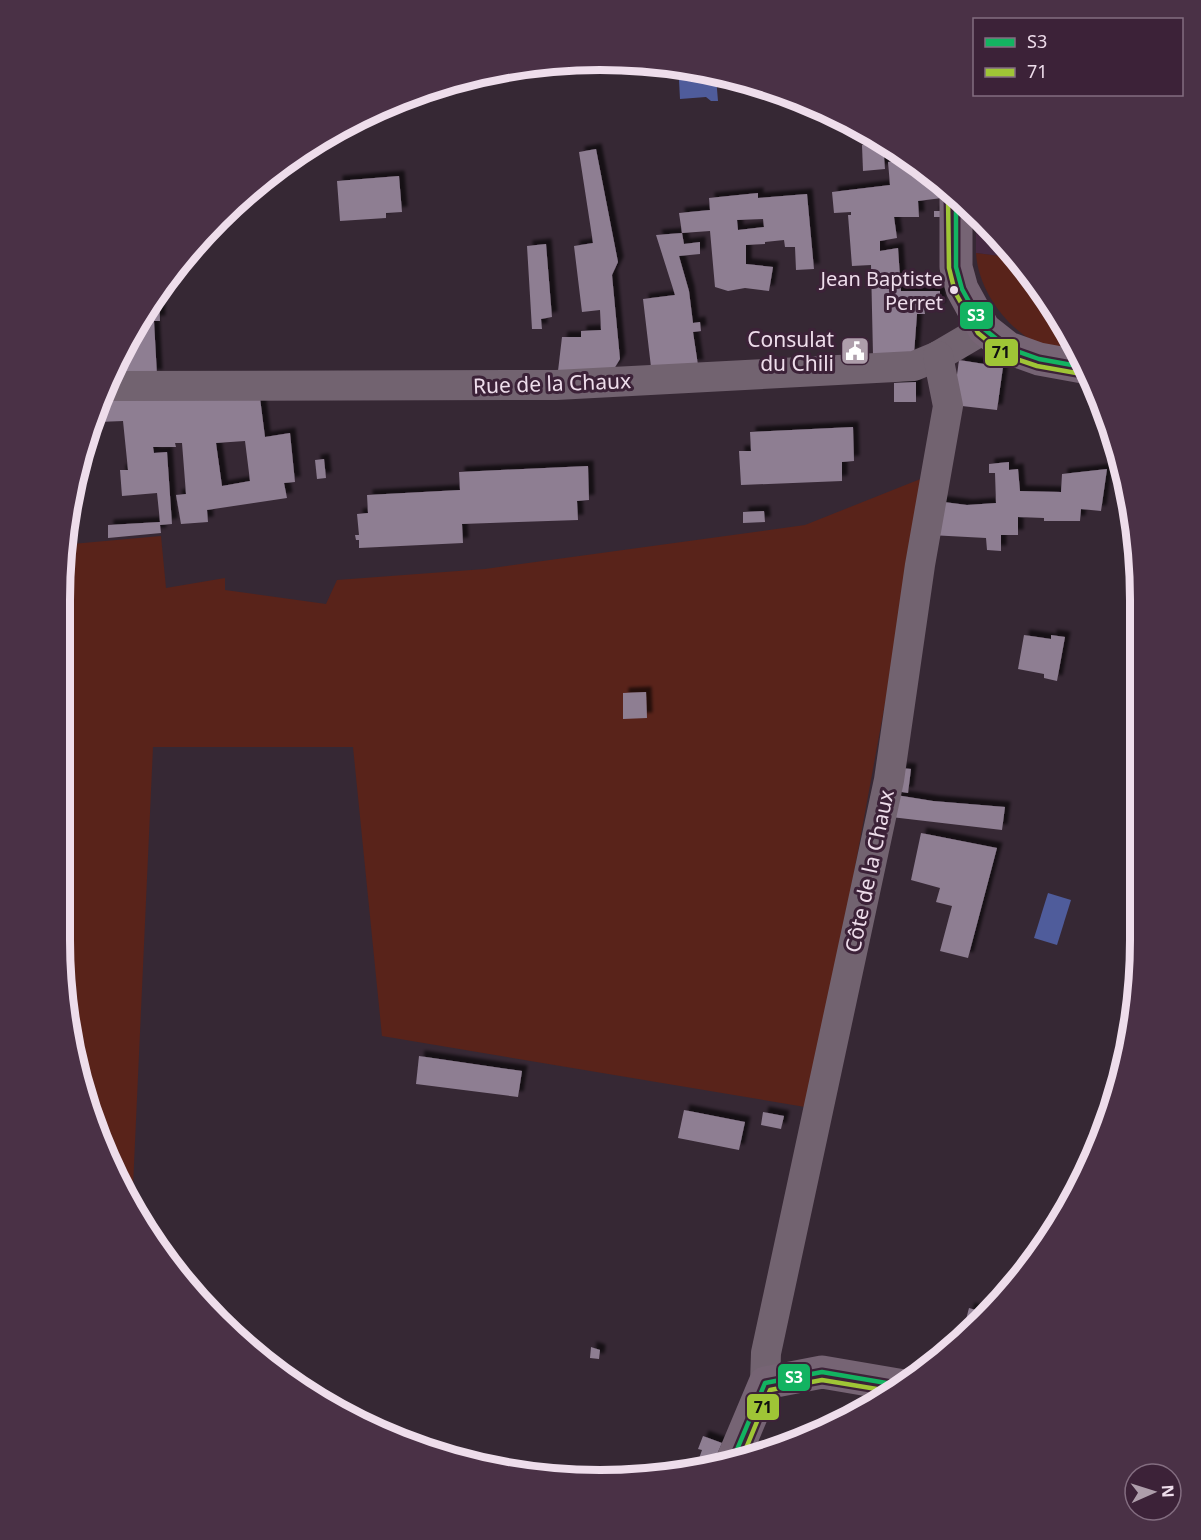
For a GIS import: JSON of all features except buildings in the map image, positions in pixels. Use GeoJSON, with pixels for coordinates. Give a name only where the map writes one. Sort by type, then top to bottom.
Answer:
{"type":"FeatureCollection","features":[{"type":"Feature","properties":{"kind":"street"},"geometry":{"type":"LineString","coordinates":[[956,208],[956,267],[962,289],[984,329],[1008,348],[1039,359],[1076,366]]}},
{"type":"Feature","properties":{"kind":"street","name":"Rue de la Chaux"},"geometry":{"type":"LineString","coordinates":[[116,386],[556,385],[914,366],[938,356],[984,329]]}},
{"type":"Feature","properties":{"kind":"street","name":"Côte de la Chaux"},"geometry":{"type":"LineString","coordinates":[[765,1383],[766,1353],[889,780],[920,565],[948,406],[938,356]]}},
{"type":"Feature","properties":{"kind":"street"},"geometry":{"type":"LineString","coordinates":[[737,1451],[765,1383],[822,1372],[889,1384]]}},
{"type":"Feature","properties":{"kind":"shaded area"},"geometry":{"type":"Polygon","coordinates":[[[976,227],[1004,257],[976,253],[976,227]]]}},
{"type":"Feature","properties":{"kind":"shaded area"},"geometry":{"type":"Polygon","coordinates":[[[976,253],[1004,257],[1041,306],[1070,355],[1036,343],[1010,324],[993,302],[981,278],[976,253]]]}},
{"type":"Feature","properties":{"kind":"shaded area"},"geometry":{"type":"Polygon","coordinates":[[[923,478],[888,687],[811,1108],[382,1036],[353,747],[153,747],[133,1188],[99,1110],[89,1077],[75,1009],[70,940],[70,600],[74,544],[161,536],[166,588],[225,578],[225,590],[326,604],[337,580],[485,569],[805,525],[923,478]]]}},
{"type":"Feature","properties":{"kind":"water"},"geometry":{"type":"Polygon","coordinates":[[[692,79],[717,84],[718,101],[711,101],[706,97],[680,99],[679,80],[692,79]]]}},
{"type":"Feature","properties":{"kind":"water"},"geometry":{"type":"Polygon","coordinates":[[[1048,893],[1071,900],[1057,945],[1034,938],[1048,893]]]}},
{"type":"Feature","properties":{"kind":"transit line","name":"71"},"geometry":{"type":"LineString","coordinates":[[948,200],[949,268],[955,292],[978,333],[1005,355],[1037,366],[1079,374]]}},
{"type":"Feature","properties":{"kind":"transit line","name":"S3"},"geometry":{"type":"LineString","coordinates":[[956,208],[956,267],[962,289],[984,329],[1008,348],[1039,359],[1076,366]]}},
{"type":"Feature","properties":{"kind":"transit line","name":"S3"},"geometry":{"type":"LineString","coordinates":[[736,1451],[765,1383],[822,1372],[889,1384]]}},
{"type":"Feature","properties":{"kind":"transit line","name":"71"},"geometry":{"type":"LineString","coordinates":[[746,1449],[770,1390],[822,1380],[880,1389]]}},
{"type":"Feature","properties":{"kind":"place","name":"Jean Baptiste Perret"},"geometry":{"type":"Point","coordinates":[954,290]}},
{"type":"Feature","properties":{"kind":"place","name":"Consulat du Chili"},"geometry":{"type":"Point","coordinates":[855,351]}}]}
